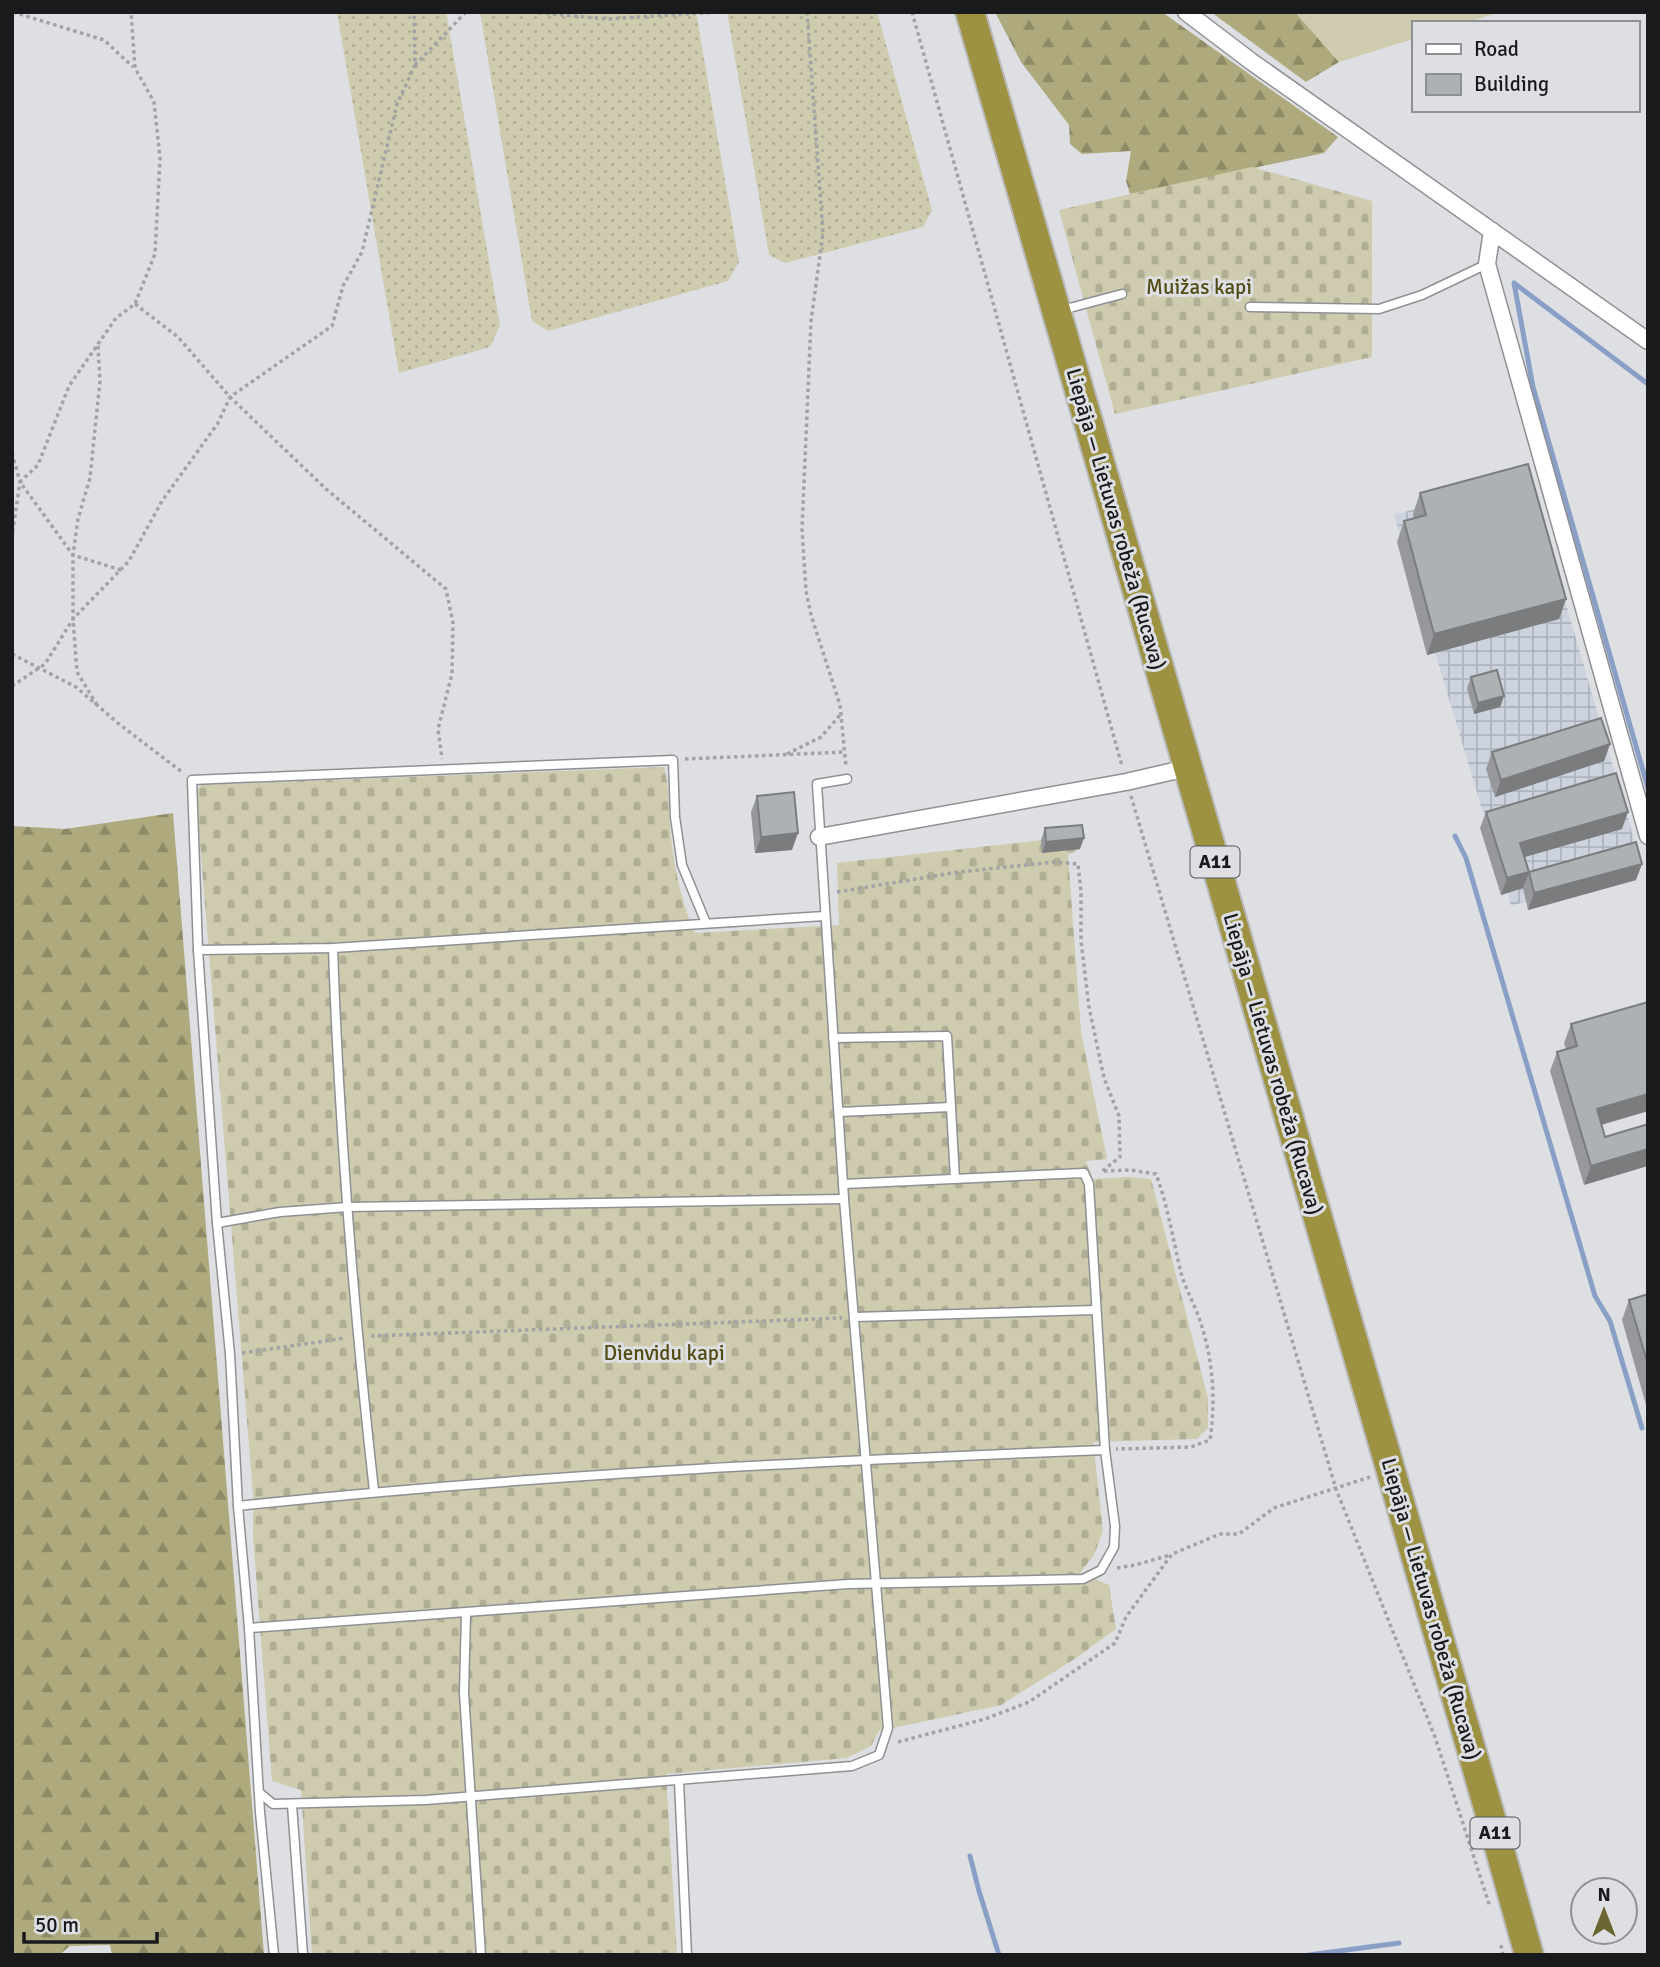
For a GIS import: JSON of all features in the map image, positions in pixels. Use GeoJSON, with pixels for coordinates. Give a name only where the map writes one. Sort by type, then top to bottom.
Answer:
{"type":"FeatureCollection","features":[{"type":"Feature","properties":{"kind":"highway","name":"Liepāja — Lietuvas robeža (Rucava)"},"geometry":{"type":"LineString","coordinates":[[970,12],[1529,1955]]}},
{"type":"Feature","properties":{"kind":"street"},"geometry":{"type":"LineString","coordinates":[[1186,12],[1252,62],[1648,341]]}},
{"type":"Feature","properties":{"kind":"street"},"geometry":{"type":"LineString","coordinates":[[1492,231],[1487,264],[1648,836]]}},
{"type":"Feature","properties":{"kind":"street"},"geometry":{"type":"LineString","coordinates":[[819,838],[1126,782],[1188,768]]}},
{"type":"Feature","properties":{"kind":"lane"},"geometry":{"type":"LineString","coordinates":[[1250,307],[1379,309],[1422,295],[1487,264]]}},
{"type":"Feature","properties":{"kind":"lane"},"geometry":{"type":"LineString","coordinates":[[1056,312],[1122,294]]}},
{"type":"Feature","properties":{"kind":"lane"},"geometry":{"type":"LineString","coordinates":[[274,1955],[238,1506],[230,1354],[217,1223],[198,950],[192,780],[673,760],[675,817],[682,865],[706,923]]}},
{"type":"Feature","properties":{"kind":"lane"},"geometry":{"type":"LineString","coordinates":[[261,1794],[273,1804],[292,1805],[471,1797],[852,1766],[879,1755],[888,1728],[844,1199],[817,784],[847,779]]}},
{"type":"Feature","properties":{"kind":"lane"},"geometry":{"type":"LineString","coordinates":[[198,950],[333,948],[824,916]]}},
{"type":"Feature","properties":{"kind":"lane"},"geometry":{"type":"LineString","coordinates":[[333,948],[337,1066],[357,1336],[374,1491]]}},
{"type":"Feature","properties":{"kind":"lane"},"geometry":{"type":"LineString","coordinates":[[833,1038],[947,1036],[955,1179]]}},
{"type":"Feature","properties":{"kind":"lane"},"geometry":{"type":"LineString","coordinates":[[839,1112],[951,1107]]}},
{"type":"Feature","properties":{"kind":"lane"},"geometry":{"type":"LineString","coordinates":[[249,1628],[876,1584],[1083,1579],[1101,1570],[1114,1547],[1115,1526],[1105,1450],[1089,1184],[1084,1173],[844,1184]]}},
{"type":"Feature","properties":{"kind":"lane"},"geometry":{"type":"LineString","coordinates":[[217,1223],[280,1212],[348,1207],[844,1199]]}},
{"type":"Feature","properties":{"kind":"lane"},"geometry":{"type":"LineString","coordinates":[[855,1317],[1096,1310]]}},
{"type":"Feature","properties":{"kind":"lane"},"geometry":{"type":"LineString","coordinates":[[238,1506],[374,1491],[865,1459],[1105,1450]]}},
{"type":"Feature","properties":{"kind":"lane"},"geometry":{"type":"LineString","coordinates":[[466,1613],[464,1693],[481,1955]]}},
{"type":"Feature","properties":{"kind":"lane"},"geometry":{"type":"LineString","coordinates":[[679,1781],[687,1955]]}},
{"type":"Feature","properties":{"kind":"lane"},"geometry":{"type":"LineString","coordinates":[[292,1805],[303,1955]]}},
{"type":"Feature","properties":{"kind":"path"},"geometry":{"type":"LineString","coordinates":[[12,536],[20,482],[38,465],[69,386],[116,318],[135,304],[155,254],[160,158],[154,102],[135,68],[104,40],[13,12]]}},
{"type":"Feature","properties":{"kind":"path"},"geometry":{"type":"LineString","coordinates":[[131,12],[135,68]]}},
{"type":"Feature","properties":{"kind":"path"},"geometry":{"type":"LineString","coordinates":[[414,12],[415,65]]}},
{"type":"Feature","properties":{"kind":"path"},"geometry":{"type":"LineString","coordinates":[[12,686],[45,664],[73,619],[129,561],[162,501],[218,423],[230,397],[332,326],[343,286],[362,252],[397,104],[415,65],[466,12]]}},
{"type":"Feature","properties":{"kind":"path"},"geometry":{"type":"LineString","coordinates":[[532,12],[607,19],[717,12]]}},
{"type":"Feature","properties":{"kind":"path"},"geometry":{"type":"LineString","coordinates":[[807,12],[823,233],[811,321],[802,529],[806,591],[841,714],[847,779]]}},
{"type":"Feature","properties":{"kind":"path"},"geometry":{"type":"LineString","coordinates":[[912,12],[1126,782],[1336,1489],[1435,1737],[1493,1916]]}},
{"type":"Feature","properties":{"kind":"path"},"geometry":{"type":"LineString","coordinates":[[135,304],[178,337],[230,397],[326,489],[446,589],[453,623],[452,674],[438,729],[443,768]]}},
{"type":"Feature","properties":{"kind":"path"},"geometry":{"type":"LineString","coordinates":[[97,705],[76,672],[73,555],[78,519],[90,478],[100,381],[98,344]]}},
{"type":"Feature","properties":{"kind":"path"},"geometry":{"type":"LineString","coordinates":[[12,453],[20,482],[73,555],[121,570]]}},
{"type":"Feature","properties":{"kind":"path"},"geometry":{"type":"LineString","coordinates":[[12,654],[76,687],[192,780]]}},
{"type":"Feature","properties":{"kind":"path"},"geometry":{"type":"LineString","coordinates":[[785,755],[821,737],[841,714]]}},
{"type":"Feature","properties":{"kind":"path"},"geometry":{"type":"LineString","coordinates":[[673,760],[844,752]]}},
{"type":"Feature","properties":{"kind":"path"},"geometry":{"type":"LineString","coordinates":[[824,894],[959,872],[1055,862],[1078,864],[1082,892],[1081,941],[1089,1007],[1104,1078],[1119,1116],[1120,1157],[1101,1172]]}},
{"type":"Feature","properties":{"kind":"path"},"geometry":{"type":"LineString","coordinates":[[1084,1173],[1130,1170],[1156,1174],[1168,1208],[1182,1276],[1200,1319],[1212,1369],[1214,1412],[1210,1440],[1191,1447],[1105,1450]]}},
{"type":"Feature","properties":{"kind":"path"},"geometry":{"type":"LineString","coordinates":[[230,1354],[357,1336],[855,1317]]}},
{"type":"Feature","properties":{"kind":"path"},"geometry":{"type":"LineString","coordinates":[[1101,1570],[1135,1565],[1172,1554],[1220,1534],[1239,1534],[1274,1508],[1390,1470]]}},
{"type":"Feature","properties":{"kind":"path"},"geometry":{"type":"LineString","coordinates":[[882,1746],[985,1719],[1029,1702],[1115,1643],[1126,1617],[1172,1554]]}},
{"type":"Feature","properties":{"kind":"path"},"geometry":{"type":"LineString","coordinates":[[1500,1942],[1503,1955]]}},
{"type":"Feature","properties":{"kind":"shaded area"},"geometry":{"type":"Polygon","coordinates":[[[1529,476],[1642,867],[1511,906],[1394,515],[1529,476]]]}},
{"type":"Feature","properties":{"kind":"green space"},"geometry":{"type":"Polygon","coordinates":[[[337,12],[446,12],[500,325],[490,347],[399,373],[337,12]]]}},
{"type":"Feature","properties":{"kind":"green space"},"geometry":{"type":"Polygon","coordinates":[[[480,12],[696,12],[739,262],[728,281],[548,331],[532,321],[480,12]]]}},
{"type":"Feature","properties":{"kind":"green space"},"geometry":{"type":"Polygon","coordinates":[[[727,12],[877,12],[932,210],[923,227],[785,263],[769,255],[727,12]]]}},
{"type":"Feature","properties":{"kind":"green space"},"geometry":{"type":"Polygon","coordinates":[[[995,12],[1162,12],[1338,137],[1324,153],[1130,194],[1126,181],[1131,151],[1082,154],[1070,144],[1069,125],[1021,62],[995,12]]]}},
{"type":"Feature","properties":{"kind":"green space"},"geometry":{"type":"Polygon","coordinates":[[[1211,12],[1295,12],[1339,62],[1306,82],[1211,12]]]}},
{"type":"Feature","properties":{"kind":"green space"},"geometry":{"type":"Polygon","coordinates":[[[1295,12],[1500,12],[1471,21],[1412,21],[1412,39],[1339,62],[1295,12]]]}},
{"type":"Feature","properties":{"kind":"green space","name":"Muižas kapi"},"geometry":{"type":"Polygon","coordinates":[[[1252,167],[1372,201],[1372,357],[1115,414],[1059,210],[1252,167]]]}},
{"type":"Feature","properties":{"kind":"green space","name":"Dienvidu kapi"},"geometry":{"type":"Polygon","coordinates":[[[664,767],[676,873],[695,933],[839,925],[837,863],[1078,836],[1080,849],[1068,855],[1081,1032],[1107,1159],[1086,1161],[1093,1179],[1151,1179],[1208,1398],[1208,1428],[1197,1439],[1093,1442],[1103,1531],[1094,1555],[1080,1573],[1109,1585],[1116,1629],[1076,1658],[1001,1705],[879,1731],[871,1746],[847,1758],[666,1774],[677,1955],[312,1955],[301,1790],[272,1781],[253,1537],[253,1495],[196,793],[201,785],[664,767]]]}},
{"type":"Feature","properties":{"kind":"green space"},"geometry":{"type":"Polygon","coordinates":[[[173,813],[264,1955],[112,1955],[110,1945],[70,1946],[59,1955],[12,1955],[12,826],[65,829],[173,813]]]}},
{"type":"Feature","properties":{"kind":"building"},"geometry":{"type":"Polygon","coordinates":[[[1528,464],[1566,599],[1434,634],[1404,521],[1426,515],[1420,493],[1528,464]]]}},
{"type":"Feature","properties":{"kind":"building"},"geometry":{"type":"Polygon","coordinates":[[[1497,670],[1504,696],[1478,703],[1471,677],[1497,670]]]}},
{"type":"Feature","properties":{"kind":"building"},"geometry":{"type":"Polygon","coordinates":[[[1601,718],[1610,744],[1501,780],[1492,752],[1601,718]]]}},
{"type":"Feature","properties":{"kind":"building"},"geometry":{"type":"Polygon","coordinates":[[[1616,773],[1628,812],[1520,843],[1529,872],[1507,878],[1486,812],[1616,773]]]}},
{"type":"Feature","properties":{"kind":"building"},"geometry":{"type":"Polygon","coordinates":[[[794,792],[798,833],[761,837],[757,796],[794,792]]]}},
{"type":"Feature","properties":{"kind":"building"},"geometry":{"type":"Polygon","coordinates":[[[1082,825],[1084,838],[1046,842],[1045,828],[1082,825]]]}},
{"type":"Feature","properties":{"kind":"building"},"geometry":{"type":"Polygon","coordinates":[[[1636,842],[1642,864],[1534,893],[1529,872],[1636,842]]]}},
{"type":"Feature","properties":{"kind":"building"},"geometry":{"type":"Polygon","coordinates":[[[1648,1002],[1648,1094],[1597,1109],[1605,1137],[1648,1124],[1648,1149],[1591,1166],[1557,1052],[1577,1046],[1571,1024],[1648,1002]]]}},
{"type":"Feature","properties":{"kind":"building"},"geometry":{"type":"Polygon","coordinates":[[[1648,1294],[1648,1365],[1629,1300],[1648,1294]]]}},
{"type":"Feature","properties":{"kind":"waterway"},"geometry":{"type":"LineString","coordinates":[[1648,384],[1514,283],[1533,387],[1648,788]]}},
{"type":"Feature","properties":{"kind":"waterway"},"geometry":{"type":"LineString","coordinates":[[1455,836],[1466,858],[1595,1296],[1610,1321],[1642,1428]]}},
{"type":"Feature","properties":{"kind":"waterway"},"geometry":{"type":"LineString","coordinates":[[970,1856],[999,1955]]}},
{"type":"Feature","properties":{"kind":"waterway"},"geometry":{"type":"LineString","coordinates":[[1309,1955],[1399,1943]]}}]}
